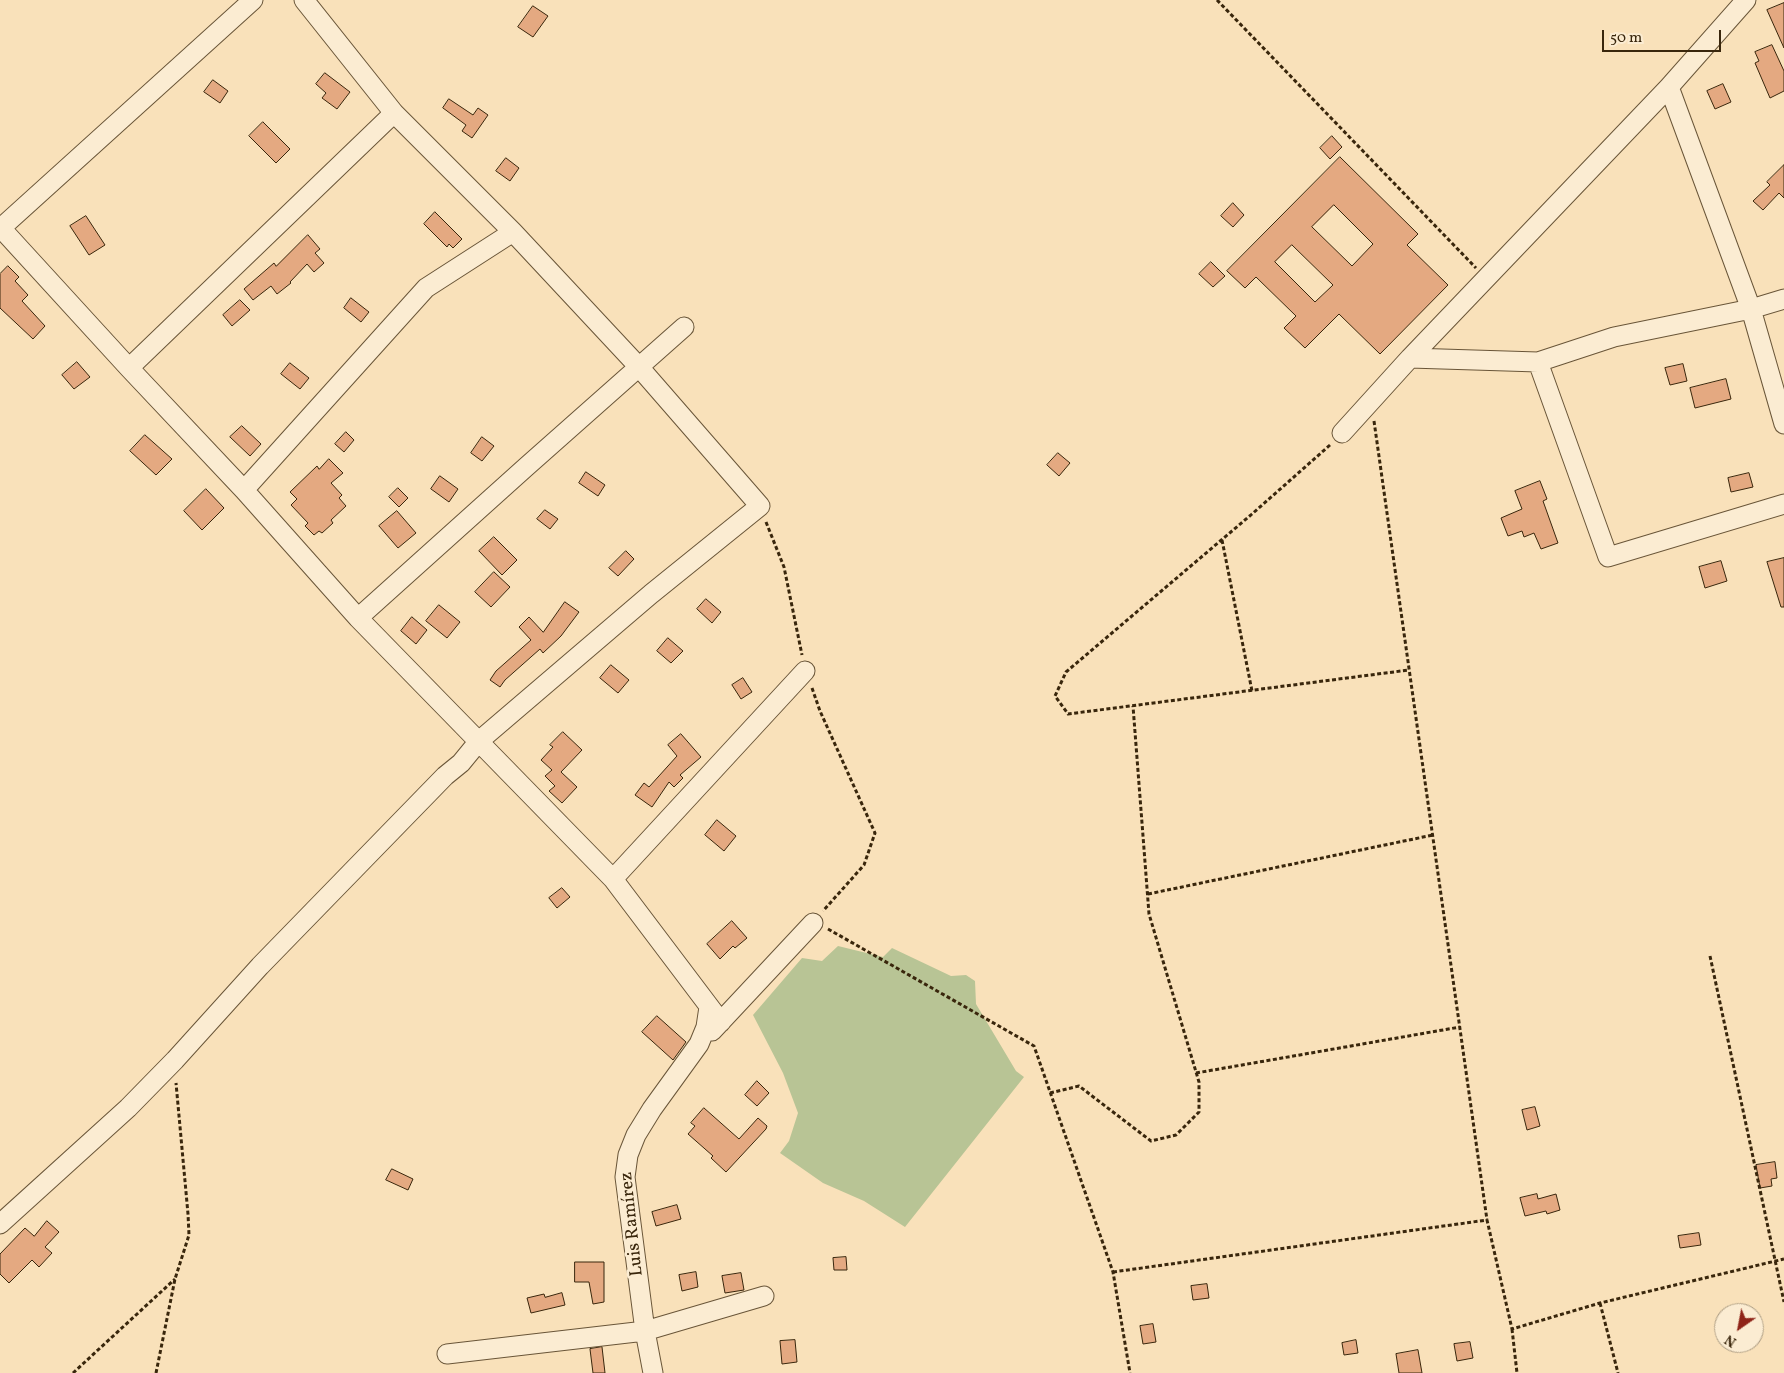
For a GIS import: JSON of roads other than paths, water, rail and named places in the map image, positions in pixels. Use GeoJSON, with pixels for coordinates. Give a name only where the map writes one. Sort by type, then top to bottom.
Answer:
{"type":"FeatureCollection","features":[{"type":"Feature","properties":{"kind":"street"},"geometry":{"type":"LineString","coordinates":[[253,0],[1,228],[244,490],[358,618],[614,879],[721,1022]]}},
{"type":"Feature","properties":{"kind":"street"},"geometry":{"type":"LineString","coordinates":[[0,1224],[128,1108],[175,1060],[260,966],[446,776],[461,763],[479,741],[651,594],[760,506],[639,367],[513,232],[394,113],[304,0]]}},
{"type":"Feature","properties":{"kind":"street"},"geometry":{"type":"LineString","coordinates":[[1342,434],[1410,358],[1669,88],[1746,0]]}},
{"type":"Feature","properties":{"kind":"street"},"geometry":{"type":"LineString","coordinates":[[1669,88],[1751,309],[1784,424]]}},
{"type":"Feature","properties":{"kind":"street"},"geometry":{"type":"LineString","coordinates":[[129,368],[394,113]]}},
{"type":"Feature","properties":{"kind":"street"},"geometry":{"type":"LineString","coordinates":[[244,490],[426,288],[513,232]]}},
{"type":"Feature","properties":{"kind":"street"},"geometry":{"type":"LineString","coordinates":[[1410,358],[1538,362],[1614,337],[1751,309],[1784,299]]}},
{"type":"Feature","properties":{"kind":"street"},"geometry":{"type":"LineString","coordinates":[[358,618],[684,327]]}},
{"type":"Feature","properties":{"kind":"street"},"geometry":{"type":"LineString","coordinates":[[1538,362],[1608,557],[1784,504]]}},
{"type":"Feature","properties":{"kind":"street"},"geometry":{"type":"LineString","coordinates":[[614,879],[806,671]]}},
{"type":"Feature","properties":{"kind":"street"},"geometry":{"type":"LineString","coordinates":[[699,1044],[813,923]]}},
{"type":"Feature","properties":{"kind":"street","name":"Luis Ramírez"},"geometry":{"type":"LineString","coordinates":[[653,1373],[645,1331],[625,1177],[628,1155],[636,1136],[652,1109],[699,1044],[706,1027],[709,1007]]}},
{"type":"Feature","properties":{"kind":"street"},"geometry":{"type":"LineString","coordinates":[[447,1354],[645,1331],[764,1296]]}}]}
